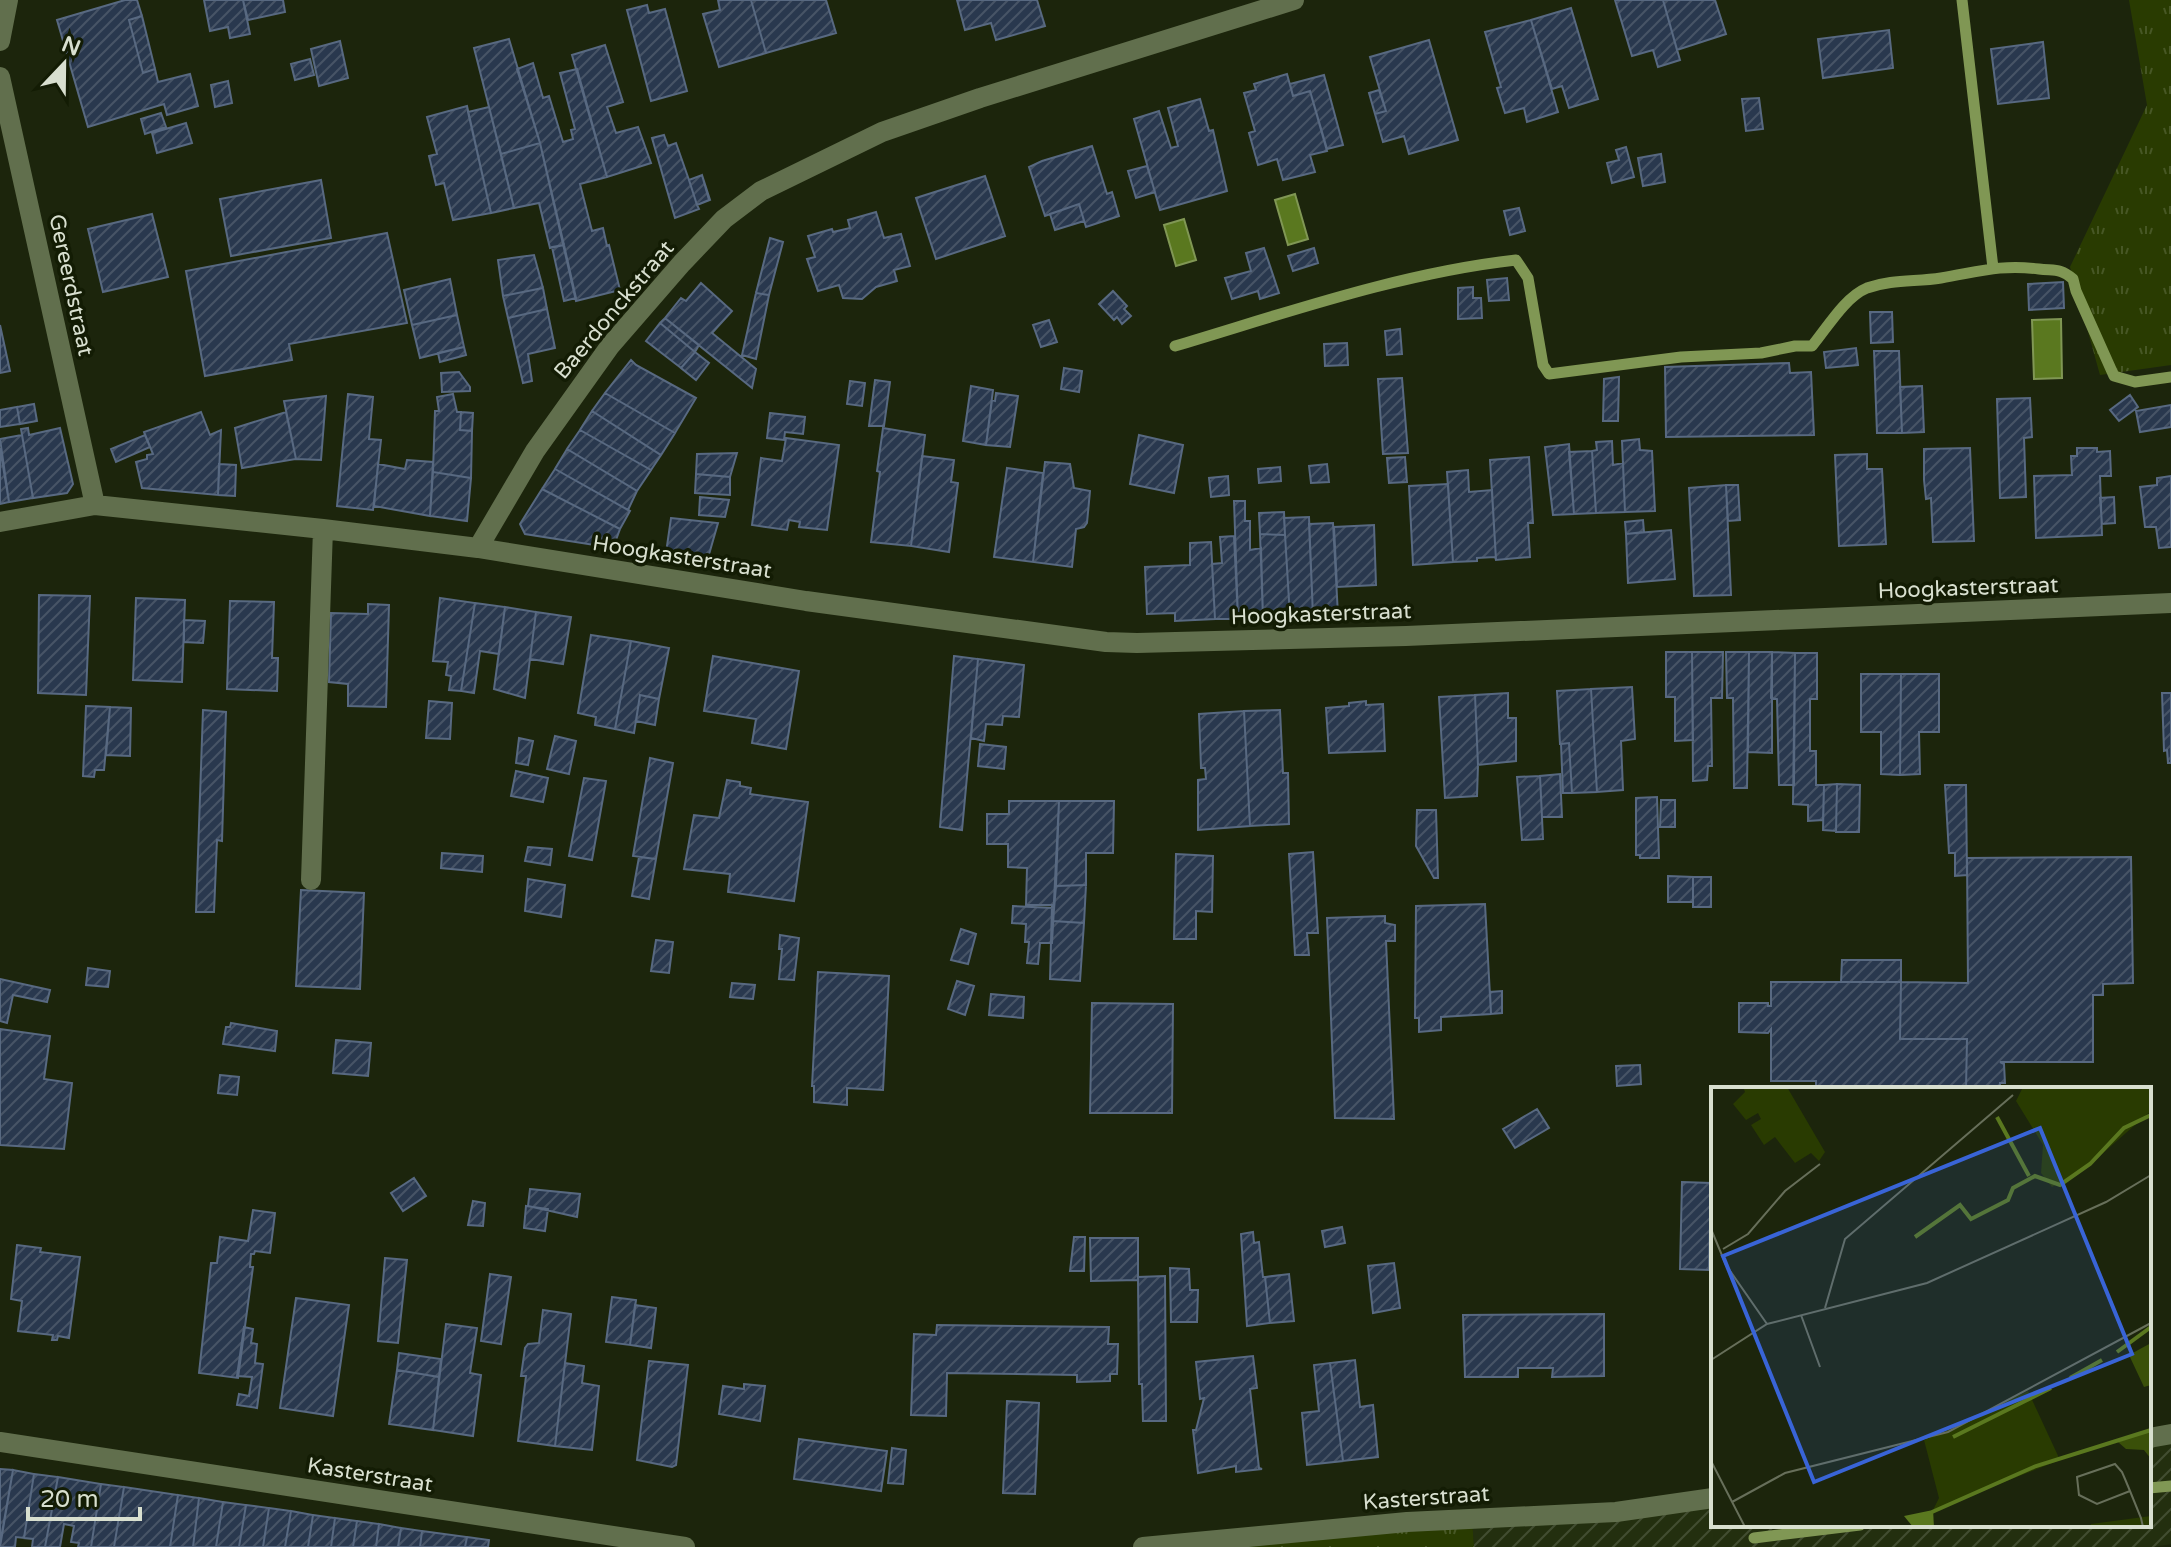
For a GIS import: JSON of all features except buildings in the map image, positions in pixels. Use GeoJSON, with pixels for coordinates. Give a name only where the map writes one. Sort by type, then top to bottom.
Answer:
{"type":"FeatureCollection","features":[{"type":"Feature","properties":{"kind":"street"},"geometry":{"type":"LineString","coordinates":[[0,41],[8,0]]}},
{"type":"Feature","properties":{"kind":"street","name":"Baerdonckstraat"},"geometry":{"type":"LineString","coordinates":[[478,548],[535,451],[610,346],[724,219],[761,191],[882,132],[1294,0]]}},
{"type":"Feature","properties":{"kind":"street","name":"Gereerdstraat"},"geometry":{"type":"LineString","coordinates":[[0,77],[95,505]]}},
{"type":"Feature","properties":{"kind":"street"},"geometry":{"type":"LineString","coordinates":[[0,522],[95,505],[478,548]]}},
{"type":"Feature","properties":{"kind":"street"},"geometry":{"type":"LineString","coordinates":[[311,880],[323,529]]}},
{"type":"Feature","properties":{"kind":"street","name":"Hoogkasterstraat"},"geometry":{"type":"LineString","coordinates":[[478,548],[806,601],[1106,642],[1438,635],[2171,603]]}},
{"type":"Feature","properties":{"kind":"street"},"geometry":{"type":"LineString","coordinates":[[2151,1438],[2171,1434]]}},
{"type":"Feature","properties":{"kind":"street","name":"Kasterstraat"},"geometry":{"type":"LineString","coordinates":[[0,1442],[685,1547]]}},
{"type":"Feature","properties":{"kind":"street","name":"Kasterstraat"},"geometry":{"type":"LineString","coordinates":[[1143,1547],[1407,1522],[1616,1512],[1711,1498]]}},
{"type":"Feature","properties":{"kind":"shaded area"},"geometry":{"type":"Polygon","coordinates":[[[1295,194],[1308,239],[1288,245],[1275,200],[1295,194]]]}},
{"type":"Feature","properties":{"kind":"shaded area"},"geometry":{"type":"Polygon","coordinates":[[[1184,219],[1196,260],[1176,266],[1164,225],[1184,219]]]}},
{"type":"Feature","properties":{"kind":"shaded area"},"geometry":{"type":"Polygon","coordinates":[[[2061,319],[2062,378],[2034,379],[2032,320],[2061,319]]]}},
{"type":"Feature","properties":{"kind":"shaded area"},"geometry":{"type":"Polygon","coordinates":[[[2171,1434],[2171,1544],[2153,1547],[1474,1547],[1472,1519],[1711,1498],[1711,1527],[2151,1527],[2151,1438],[2171,1434]]]}},
{"type":"Feature","properties":{"kind":"green space"},"geometry":{"type":"Polygon","coordinates":[[[2129,0],[2171,0],[2171,365],[2100,375],[2070,267],[2147,105],[2129,0]]]}},
{"type":"Feature","properties":{"kind":"green space"},"geometry":{"type":"Polygon","coordinates":[[[1472,1519],[1474,1547],[1143,1547],[1472,1519]]]}},
{"type":"Feature","properties":{"kind":"waterway"},"geometry":{"type":"LineString","coordinates":[[1962,0],[1993,268]]}},
{"type":"Feature","properties":{"kind":"waterway"},"geometry":{"type":"LineString","coordinates":[[1175,346],[1386,284],[1516,260],[1528,278],[1543,365],[1549,374],[1681,357],[1761,353],[1812,346],[1844,306],[1867,288],[2012,267],[2057,271],[2073,279],[2114,376],[2135,382],[2171,377]]}},
{"type":"Feature","properties":{"kind":"waterway"},"geometry":{"type":"LineString","coordinates":[[2151,1488],[2171,1486]]}},
{"type":"Feature","properties":{"kind":"waterway"},"geometry":{"type":"LineString","coordinates":[[1754,1538],[1844,1527]]}}]}
